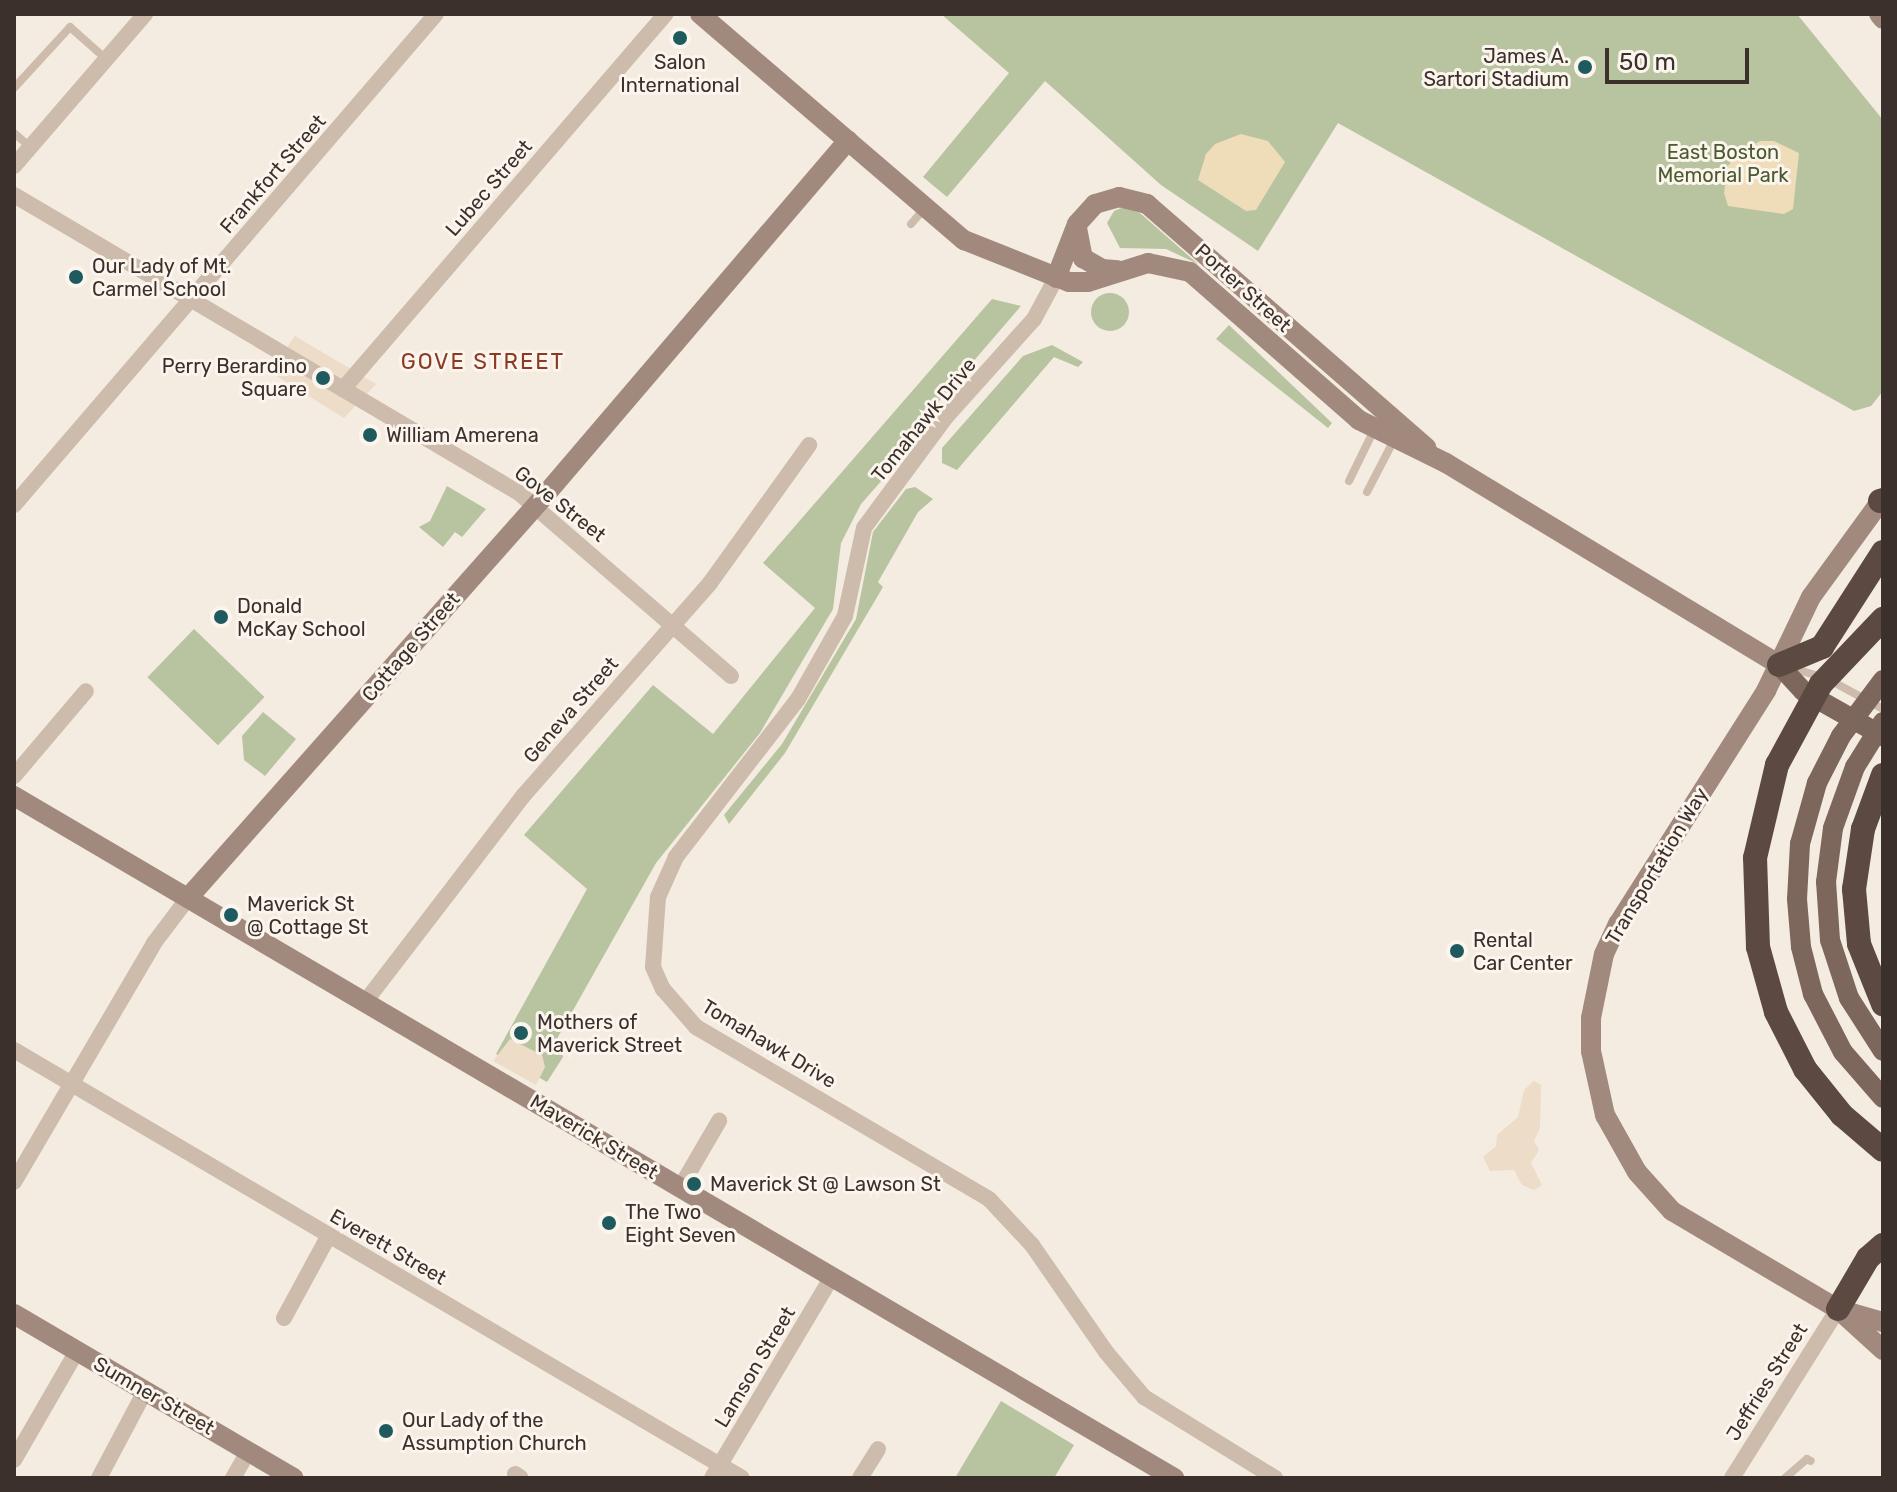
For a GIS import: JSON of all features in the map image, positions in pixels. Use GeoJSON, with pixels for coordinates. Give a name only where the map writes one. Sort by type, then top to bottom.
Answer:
{"type":"FeatureCollection","features":[{"type":"Feature","properties":{"kind":"highway"},"geometry":{"type":"LineString","coordinates":[[1779,665],[1822,647],[1883,552]]}},
{"type":"Feature","properties":{"kind":"highway"},"geometry":{"type":"LineString","coordinates":[[1883,619],[1821,684],[1777,765],[1755,858],[1758,947],[1776,1012],[1805,1069],[1842,1115],[1883,1150]]}},
{"type":"Feature","properties":{"kind":"highway"},"geometry":{"type":"LineString","coordinates":[[1883,775],[1857,855],[1858,934],[1883,1004]]}},
{"type":"Feature","properties":{"kind":"highway"},"geometry":{"type":"LineString","coordinates":[[1838,1309],[1868,1258],[1883,1245]]}},
{"type":"Feature","properties":{"kind":"main road","name":"Porter Street"},"geometry":{"type":"LineString","coordinates":[[700,14],[964,240],[1056,278],[1088,282],[1148,263],[1190,272],[1331,399],[1374,430],[1446,463],[1779,665]]}},
{"type":"Feature","properties":{"kind":"main road","name":"Cottage Street"},"geometry":{"type":"LineString","coordinates":[[188,898],[535,506],[848,140]]}},
{"type":"Feature","properties":{"kind":"main road","name":"Porter Street"},"geometry":{"type":"LineString","coordinates":[[1056,278],[1077,224],[1095,204],[1111,197],[1156,209],[1446,463]]}},
{"type":"Feature","properties":{"kind":"main road"},"geometry":{"type":"LineString","coordinates":[[1077,224],[1083,258],[1102,269],[1118,270]]}},
{"type":"Feature","properties":{"kind":"main road","name":"Transportation Way"},"geometry":{"type":"LineString","coordinates":[[1882,500],[1811,597],[1779,665],[1618,924],[1595,985],[1591,1051],[1610,1125],[1637,1172],[1672,1211],[1838,1309],[1883,1350]]}},
{"type":"Feature","properties":{"kind":"main road"},"geometry":{"type":"LineString","coordinates":[[1779,665],[1803,691],[1883,736]]}},
{"type":"Feature","properties":{"kind":"main road"},"geometry":{"type":"LineString","coordinates":[[1883,680],[1845,729],[1817,783],[1800,844],[1797,899],[1801,947],[1813,994],[1843,1052],[1883,1098]]}},
{"type":"Feature","properties":{"kind":"main road"},"geometry":{"type":"LineString","coordinates":[[1883,722],[1850,777],[1833,828],[1826,882],[1830,940],[1849,998],[1883,1051]]}},
{"type":"Feature","properties":{"kind":"main road","name":"Maverick Street"},"geometry":{"type":"LineString","coordinates":[[14,796],[832,1277],[1153,1473],[1174,1478]]}},
{"type":"Feature","properties":{"kind":"main road","name":"Transportation Way"},"geometry":{"type":"LineString","coordinates":[[1838,1309],[1883,1322]]}},
{"type":"Feature","properties":{"kind":"main road","name":"Sumner Street"},"geometry":{"type":"LineString","coordinates":[[14,1314],[293,1478]]}},
{"type":"Feature","properties":{"kind":"street"},"geometry":{"type":"LineString","coordinates":[[14,166],[145,14]]}},
{"type":"Feature","properties":{"kind":"street","name":"Frankfort Street"},"geometry":{"type":"LineString","coordinates":[[14,505],[436,14]]}},
{"type":"Feature","properties":{"kind":"street","name":"Lubec Street"},"geometry":{"type":"LineString","coordinates":[[343,389],[666,14]]}},
{"type":"Feature","properties":{"kind":"street","name":"Gove Street"},"geometry":{"type":"LineString","coordinates":[[14,195],[535,506],[731,676]]}},
{"type":"Feature","properties":{"kind":"street","name":"Tomahawk Drive"},"geometry":{"type":"LineString","coordinates":[[1056,278],[1034,319],[946,417],[864,528],[845,616],[798,699],[676,857],[658,897],[653,967],[663,989],[696,1027],[989,1199],[1032,1245],[1106,1352],[1144,1397],[1275,1478]]}},
{"type":"Feature","properties":{"kind":"street","name":"Geneva Street"},"geometry":{"type":"LineString","coordinates":[[365,1002],[523,796],[674,625],[809,445]]}},
{"type":"Feature","properties":{"kind":"street"},"geometry":{"type":"LineString","coordinates":[[14,776],[86,691]]}},
{"type":"Feature","properties":{"kind":"street","name":"Cottage Street"},"geometry":{"type":"LineString","coordinates":[[14,1182],[154,943],[188,898]]}},
{"type":"Feature","properties":{"kind":"street","name":"Everett Street"},"geometry":{"type":"LineString","coordinates":[[14,1050],[329,1235],[716,1472],[742,1478]]}},
{"type":"Feature","properties":{"kind":"street"},"geometry":{"type":"LineString","coordinates":[[680,1188],[719,1121]]}},
{"type":"Feature","properties":{"kind":"street"},"geometry":{"type":"LineString","coordinates":[[284,1318],[329,1235]]}},
{"type":"Feature","properties":{"kind":"street","name":"Lamson Street"},"geometry":{"type":"LineString","coordinates":[[716,1472],[832,1277]]}},
{"type":"Feature","properties":{"kind":"street","name":"Jeffries Street"},"geometry":{"type":"LineString","coordinates":[[1732,1478],[1838,1309]]}},
{"type":"Feature","properties":{"kind":"street"},"geometry":{"type":"LineString","coordinates":[[14,1460],[77,1351]]}},
{"type":"Feature","properties":{"kind":"street"},"geometry":{"type":"LineString","coordinates":[[99,1478],[145,1391]]}},
{"type":"Feature","properties":{"kind":"street"},"geometry":{"type":"LineString","coordinates":[[860,1478],[878,1449]]}},
{"type":"Feature","properties":{"kind":"street"},"geometry":{"type":"LineString","coordinates":[[233,1478],[248,1452]]}},
{"type":"Feature","properties":{"kind":"lane"},"geometry":{"type":"LineString","coordinates":[[14,88],[70,27],[106,59]]}},
{"type":"Feature","properties":{"kind":"lane"},"geometry":{"type":"LineString","coordinates":[[14,133],[30,147]]}},
{"type":"Feature","properties":{"kind":"lane"},"geometry":{"type":"LineString","coordinates":[[911,224],[925,208]]}},
{"type":"Feature","properties":{"kind":"lane"},"geometry":{"type":"LineString","coordinates":[[1349,481],[1374,430]]}},
{"type":"Feature","properties":{"kind":"lane"},"geometry":{"type":"LineString","coordinates":[[1367,492],[1394,440]]}},
{"type":"Feature","properties":{"kind":"lane"},"geometry":{"type":"LineString","coordinates":[[1779,665],[1828,679],[1883,709]]}},
{"type":"Feature","properties":{"kind":"lane"},"geometry":{"type":"LineString","coordinates":[[1785,1478],[1807,1459],[1811,1461]]}},
{"type":"Feature","properties":{"kind":"green space","name":"East Boston Memorial Park"},"geometry":{"type":"Polygon","coordinates":[[[941,14],[1797,14],[1883,120],[1883,391],[1871,406],[1854,411],[1338,123],[1258,251],[1161,185],[1045,81],[947,197],[923,177],[1009,73],[941,14]]]}},
{"type":"Feature","properties":{"kind":"green space"},"geometry":{"type":"Polygon","coordinates":[[[1124,207],[1140,213],[1198,264],[1166,249],[1120,248],[1107,223],[1114,211],[1124,207]]]}},
{"type":"Feature","properties":{"kind":"green space"},"geometry":{"type":"Polygon","coordinates":[[[1110,293],[1123,299],[1129,312],[1123,325],[1110,331],[1097,325],[1091,312],[1097,299],[1110,293]]]}},
{"type":"Feature","properties":{"kind":"green space"},"geometry":{"type":"Polygon","coordinates":[[[992,299],[1021,306],[885,464],[891,470],[861,504],[841,543],[833,609],[760,733],[656,863],[558,1037],[563,1057],[547,1082],[496,1054],[587,889],[524,835],[653,685],[713,734],[815,608],[763,563],[992,299]]]}},
{"type":"Feature","properties":{"kind":"green space"},"geometry":{"type":"Polygon","coordinates":[[[1229,325],[1332,423],[1328,428],[1216,339],[1229,325]]]}},
{"type":"Feature","properties":{"kind":"green space"},"geometry":{"type":"Polygon","coordinates":[[[1052,345],[1083,362],[1078,367],[1054,357],[957,470],[942,463],[942,448],[1023,356],[1052,345]]]}},
{"type":"Feature","properties":{"kind":"green space"},"geometry":{"type":"Polygon","coordinates":[[[447,486],[486,509],[462,537],[455,532],[443,547],[419,527],[430,521],[447,486]]]}},
{"type":"Feature","properties":{"kind":"green space"},"geometry":{"type":"Polygon","coordinates":[[[915,487],[933,499],[918,512],[878,582],[883,587],[785,753],[729,824],[724,815],[782,744],[856,619],[873,532],[906,489],[915,487]]]}},
{"type":"Feature","properties":{"kind":"green space"},"geometry":{"type":"Polygon","coordinates":[[[194,629],[264,697],[218,745],[147,677],[194,629]]]}},
{"type":"Feature","properties":{"kind":"green space"},"geometry":{"type":"Polygon","coordinates":[[[263,712],[296,739],[265,776],[244,760],[242,736],[263,712]]]}},
{"type":"Feature","properties":{"kind":"green space"},"geometry":{"type":"Polygon","coordinates":[[[1001,1401],[1074,1445],[1054,1478],[955,1478],[1001,1401]]]}},
{"type":"Feature","properties":{"kind":"sand"},"geometry":{"type":"Polygon","coordinates":[[[1241,134],[1268,141],[1285,162],[1256,210],[1246,211],[1198,180],[1206,154],[1215,144],[1241,134]]]}},
{"type":"Feature","properties":{"kind":"sand"},"geometry":{"type":"Polygon","coordinates":[[[1760,141],[1774,141],[1799,153],[1793,209],[1784,214],[1728,206],[1724,193],[1728,166],[1736,155],[1760,141]]]}},
{"type":"Feature","properties":{"kind":"shaded area","name":"Perry Berardino Square"},"geometry":{"type":"Polygon","coordinates":[[[295,336],[376,384],[344,418],[270,372],[295,336]]]}},
{"type":"Feature","properties":{"kind":"shaded area"},"geometry":{"type":"Polygon","coordinates":[[[510,1039],[542,1055],[545,1067],[536,1085],[493,1061],[510,1039]]]}},
{"type":"Feature","properties":{"kind":"shaded area"},"geometry":{"type":"Polygon","coordinates":[[[1534,1081],[1541,1085],[1540,1128],[1534,1141],[1539,1150],[1531,1163],[1542,1185],[1534,1190],[1522,1185],[1514,1170],[1490,1171],[1483,1157],[1496,1146],[1497,1135],[1518,1117],[1524,1090],[1534,1081]]]}},
{"type":"Feature","properties":{"kind":"place","name":"Salon International"},"geometry":{"type":"Point","coordinates":[680,38]}},
{"type":"Feature","properties":{"kind":"place","name":"James A. Sartori Stadium"},"geometry":{"type":"Point","coordinates":[1585,67]}},
{"type":"Feature","properties":{"kind":"place","name":"Our Lady of Mt. Carmel School"},"geometry":{"type":"Point","coordinates":[76,277]}},
{"type":"Feature","properties":{"kind":"place","name":"Perry Berardino Square"},"geometry":{"type":"Point","coordinates":[323,378]}},
{"type":"Feature","properties":{"kind":"place","name":"William Amerena"},"geometry":{"type":"Point","coordinates":[370,435]}},
{"type":"Feature","properties":{"kind":"place","name":"Donald McKay School"},"geometry":{"type":"Point","coordinates":[221,617]}},
{"type":"Feature","properties":{"kind":"place","name":"Maverick St @ Cottage St"},"geometry":{"type":"Point","coordinates":[231,915]}},
{"type":"Feature","properties":{"kind":"place","name":"Rental Car Center"},"geometry":{"type":"Point","coordinates":[1457,951]}},
{"type":"Feature","properties":{"kind":"place","name":"Mothers of Maverick Street"},"geometry":{"type":"Point","coordinates":[521,1033]}},
{"type":"Feature","properties":{"kind":"place","name":"Maverick St @ Lawson St"},"geometry":{"type":"Point","coordinates":[694,1184]}},
{"type":"Feature","properties":{"kind":"place","name":"The Two Eight Seven"},"geometry":{"type":"Point","coordinates":[609,1223]}},
{"type":"Feature","properties":{"kind":"place","name":"Our Lady of the Assumption Church"},"geometry":{"type":"Point","coordinates":[386,1431]}},
{"type":"Feature","properties":{"kind":"district","name":"GOVE STREET"},"geometry":{"type":"Point","coordinates":[483,362]}}]}
